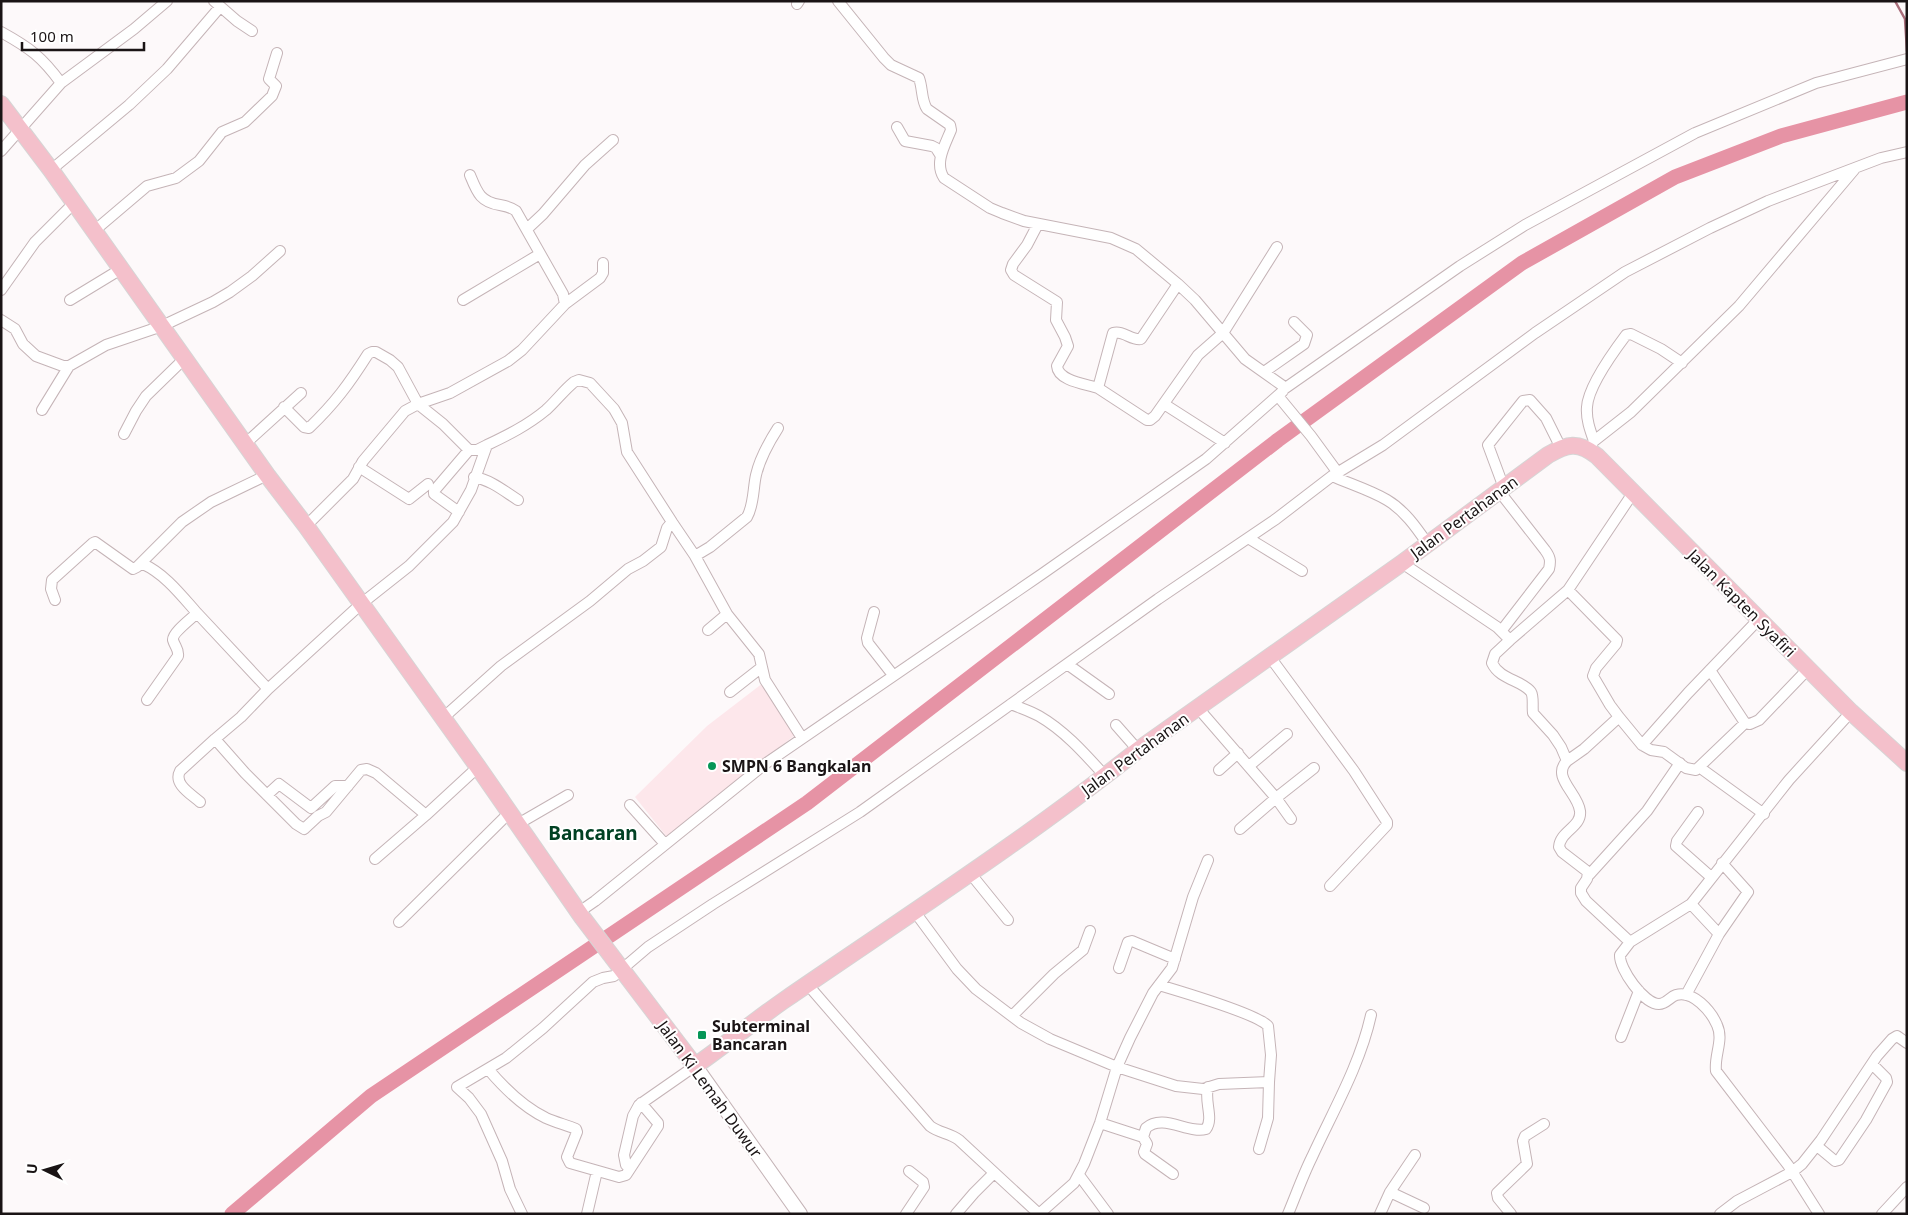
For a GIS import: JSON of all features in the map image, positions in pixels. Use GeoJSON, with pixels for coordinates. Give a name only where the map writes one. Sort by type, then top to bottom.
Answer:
{"type":"FeatureCollection","features":[{"type":"Feature","properties":{"kind":"highway","name":"Jalan Ki Lemah Duwur"},"geometry":{"type":"LineString","coordinates":[[1,104],[51,170],[267,475],[306,526],[514,818],[580,915],[695,1066]]}},
{"type":"Feature","properties":{"kind":"highway","name":"Jalan Pertahanan"},"geometry":{"type":"LineString","coordinates":[[695,1066],[970,873],[1138,750],[1402,563],[1501,489],[1580,446]]}},
{"type":"Feature","properties":{"kind":"highway","name":"Jalan Kapten Syafiri"},"geometry":{"type":"LineString","coordinates":[[1580,446],[1633,493],[1851,712],[1907,763]]}},
{"type":"Feature","properties":{"kind":"main road","name":"Jalan Ki Lemah Duwur"},"geometry":{"type":"LineString","coordinates":[[695,1066],[800,1214]]}},
{"type":"Feature","properties":{"kind":"street"},"geometry":{"type":"LineString","coordinates":[[1,151],[61,83],[134,29],[167,1]]}},
{"type":"Feature","properties":{"kind":"street"},"geometry":{"type":"LineString","coordinates":[[838,1],[891,65],[919,78],[923,90],[923,100],[927,109],[950,125],[951,130],[939,165],[940,172],[950,183],[990,208],[1024,221],[1111,238],[1136,249],[1178,284],[1208,314],[1245,359],[1264,372],[1311,436],[1335,474],[1387,500],[1398,508],[1414,524],[1427,543]]}},
{"type":"Feature","properties":{"kind":"street"},"geometry":{"type":"LineString","coordinates":[[51,170],[130,105],[167,69],[217,4],[252,30]]}},
{"type":"Feature","properties":{"kind":"street"},"geometry":{"type":"LineString","coordinates":[[1,32],[35,52],[61,83]]}},
{"type":"Feature","properties":{"kind":"street"},"geometry":{"type":"LineString","coordinates":[[94,231],[147,186],[176,178],[199,161],[222,132],[245,122],[264,104],[275,92],[276,86],[270,79],[277,52]]}},
{"type":"Feature","properties":{"kind":"street"},"geometry":{"type":"LineString","coordinates":[[580,915],[765,764],[1066,558],[1206,459],[1282,396],[1460,266],[1524,225],[1695,133],[1816,83],[1907,59]]}},
{"type":"Feature","properties":{"kind":"street"},"geometry":{"type":"LineString","coordinates":[[897,127],[905,141],[932,146],[936,148],[941,156]]}},
{"type":"Feature","properties":{"kind":"street"},"geometry":{"type":"LineString","coordinates":[[526,229],[543,214],[585,165],[613,140]]}},
{"type":"Feature","properties":{"kind":"street"},"geometry":{"type":"LineString","coordinates":[[522,1214],[510,1189],[502,1161],[481,1114],[469,1098],[457,1087],[506,1058],[543,1028],[593,982],[614,976],[620,968],[713,904],[860,812],[1010,704],[1248,538],[1335,474],[1384,445],[1535,333],[1625,272],[1710,228],[1768,201],[1881,158],[1907,152]]}},
{"type":"Feature","properties":{"kind":"street"},"geometry":{"type":"LineString","coordinates":[[1580,446],[1631,412],[1739,306],[1855,168]]}},
{"type":"Feature","properties":{"kind":"street"},"geometry":{"type":"LineString","coordinates":[[470,175],[483,199],[494,204],[514,208],[563,294],[565,304]]}},
{"type":"Feature","properties":{"kind":"street"},"geometry":{"type":"LineString","coordinates":[[1,290],[35,242],[74,203]]}},
{"type":"Feature","properties":{"kind":"street"},"geometry":{"type":"LineString","coordinates":[[1038,224],[1011,270],[1014,275],[1057,302],[1056,320],[1068,346],[1057,366],[1060,374],[1069,380],[1098,388],[1147,420],[1155,416],[1198,355],[1223,333],[1277,247]]}},
{"type":"Feature","properties":{"kind":"street"},"geometry":{"type":"LineString","coordinates":[[42,410],[69,366],[106,345],[162,326],[230,292],[266,265],[280,251]]}},
{"type":"Feature","properties":{"kind":"street"},"geometry":{"type":"LineString","coordinates":[[463,300],[540,254]]}},
{"type":"Feature","properties":{"kind":"street"},"geometry":{"type":"LineString","coordinates":[[306,526],[354,479],[359,467],[398,418],[410,408],[450,393],[508,361],[522,350],[565,304],[600,278],[603,273],[603,263]]}},
{"type":"Feature","properties":{"kind":"street"},"geometry":{"type":"LineString","coordinates":[[70,300],[121,269]]}},
{"type":"Feature","properties":{"kind":"street"},"geometry":{"type":"LineString","coordinates":[[1098,388],[1113,333],[1118,332],[1137,340],[1141,339],[1178,284]]}},
{"type":"Feature","properties":{"kind":"street"},"geometry":{"type":"LineString","coordinates":[[1,320],[15,329],[23,344],[36,356],[63,366],[69,366]]}},
{"type":"Feature","properties":{"kind":"street"},"geometry":{"type":"LineString","coordinates":[[1264,372],[1307,340],[1307,335],[1294,322]]}},
{"type":"Feature","properties":{"kind":"street"},"geometry":{"type":"LineString","coordinates":[[1580,446],[1587,418],[1587,405],[1602,371],[1626,335],[1631,334],[1661,349],[1682,363]]}},
{"type":"Feature","properties":{"kind":"street"},"geometry":{"type":"LineString","coordinates":[[284,407],[304,428],[309,428],[332,406],[347,387],[368,354],[376,352],[398,367],[418,404],[443,424],[469,450],[477,450],[507,436],[531,421],[547,409],[574,382],[579,380],[590,383],[614,409],[622,423],[627,452],[695,556],[727,614],[759,654],[765,680],[802,738]]}},
{"type":"Feature","properties":{"kind":"street"},"geometry":{"type":"LineString","coordinates":[[124,434],[146,396],[184,359]]}},
{"type":"Feature","properties":{"kind":"street"},"geometry":{"type":"LineString","coordinates":[[246,443],[269,424],[284,407],[301,394]]}},
{"type":"Feature","properties":{"kind":"street"},"geometry":{"type":"LineString","coordinates":[[1502,630],[1549,569],[1551,562],[1550,557],[1501,489],[1488,445],[1523,402],[1530,400],[1580,446]]}},
{"type":"Feature","properties":{"kind":"street"},"geometry":{"type":"LineString","coordinates":[[1164,404],[1225,443]]}},
{"type":"Feature","properties":{"kind":"street"},"geometry":{"type":"LineString","coordinates":[[695,556],[710,547],[747,517],[751,511],[756,472],[778,428]]}},
{"type":"Feature","properties":{"kind":"street"},"geometry":{"type":"LineString","coordinates":[[200,802],[179,783],[178,775],[180,771],[241,717],[268,689],[361,604],[409,566],[448,527],[471,490],[474,477],[487,445]]}},
{"type":"Feature","properties":{"kind":"street"},"geometry":{"type":"LineString","coordinates":[[459,512],[434,494],[434,492],[469,450]]}},
{"type":"Feature","properties":{"kind":"street"},"geometry":{"type":"LineString","coordinates":[[359,467],[410,499],[428,484]]}},
{"type":"Feature","properties":{"kind":"street"},"geometry":{"type":"LineString","coordinates":[[55,600],[51,589],[52,580],[94,542],[134,568],[143,564],[182,522],[211,502],[267,475]]}},
{"type":"Feature","properties":{"kind":"street"},"geometry":{"type":"LineString","coordinates":[[474,477],[482,478],[496,485],[518,500]]}},
{"type":"Feature","properties":{"kind":"street"},"geometry":{"type":"LineString","coordinates":[[1567,761],[1553,735],[1533,713],[1533,698],[1530,692],[1499,672],[1494,667],[1493,656],[1568,590],[1633,493]]}},
{"type":"Feature","properties":{"kind":"street"},"geometry":{"type":"LineString","coordinates":[[443,718],[501,666],[661,546],[667,528],[672,522]]}},
{"type":"Feature","properties":{"kind":"street"},"geometry":{"type":"LineString","coordinates":[[1248,538],[1302,571]]}},
{"type":"Feature","properties":{"kind":"street"},"geometry":{"type":"LineString","coordinates":[[1402,563],[1502,630],[1510,640]]}},
{"type":"Feature","properties":{"kind":"street"},"geometry":{"type":"LineString","coordinates":[[143,564],[154,569],[169,582],[268,689]]}},
{"type":"Feature","properties":{"kind":"street"},"geometry":{"type":"LineString","coordinates":[[1568,590],[1617,640],[1616,644],[1596,668],[1594,676],[1610,705],[1642,745],[1651,750],[1664,752],[1690,770],[1696,770],[1745,723],[1750,724],[1759,720],[1808,669]]}},
{"type":"Feature","properties":{"kind":"street"},"geometry":{"type":"LineString","coordinates":[[874,612],[867,638],[868,643],[893,675]]}},
{"type":"Feature","properties":{"kind":"street"},"geometry":{"type":"LineString","coordinates":[[147,700],[178,656],[178,650],[173,640],[174,634],[197,613]]}},
{"type":"Feature","properties":{"kind":"street"},"geometry":{"type":"LineString","coordinates":[[708,630],[727,614]]}},
{"type":"Feature","properties":{"kind":"street"},"geometry":{"type":"LineString","coordinates":[[1642,745],[1759,619]]}},
{"type":"Feature","properties":{"kind":"street"},"geometry":{"type":"LineString","coordinates":[[1270,656],[1354,771],[1387,822],[1387,825],[1330,886]]}},
{"type":"Feature","properties":{"kind":"street"},"geometry":{"type":"LineString","coordinates":[[1067,664],[1109,694]]}},
{"type":"Feature","properties":{"kind":"street"},"geometry":{"type":"LineString","coordinates":[[730,692],[762,667]]}},
{"type":"Feature","properties":{"kind":"street"},"geometry":{"type":"LineString","coordinates":[[1710,670],[1745,723]]}},
{"type":"Feature","properties":{"kind":"street"},"geometry":{"type":"LineString","coordinates":[[1010,704],[1037,715],[1058,730],[1077,745],[1105,776]]}},
{"type":"Feature","properties":{"kind":"street"},"geometry":{"type":"LineString","coordinates":[[1198,708],[1276,798],[1291,819]]}},
{"type":"Feature","properties":{"kind":"street"},"geometry":{"type":"LineString","coordinates":[[1819,1214],[1792,1172],[1716,1071],[1720,1042],[1717,1024],[1694,997],[1686,995],[1676,996],[1663,1003],[1657,1004],[1652,1002],[1639,991],[1621,966],[1620,955],[1630,942],[1691,904],[1789,780],[1851,712]]}},
{"type":"Feature","properties":{"kind":"street"},"geometry":{"type":"LineString","coordinates":[[1589,875],[1585,868],[1562,852],[1559,847],[1562,837],[1578,822],[1580,817],[1578,804],[1561,775],[1562,766],[1619,717]]}},
{"type":"Feature","properties":{"kind":"street"},"geometry":{"type":"LineString","coordinates":[[1116,725],[1138,750]]}},
{"type":"Feature","properties":{"kind":"street"},"geometry":{"type":"LineString","coordinates":[[1249,766],[1287,734]]}},
{"type":"Feature","properties":{"kind":"street"},"geometry":{"type":"LineString","coordinates":[[215,739],[245,773],[296,824],[304,829],[318,816],[326,812],[360,770],[371,770],[426,815]]}},
{"type":"Feature","properties":{"kind":"street"},"geometry":{"type":"LineString","coordinates":[[1219,770],[1238,753]]}},
{"type":"Feature","properties":{"kind":"street"},"geometry":{"type":"LineString","coordinates":[[1630,942],[1586,901],[1581,893],[1581,888],[1589,875],[1647,812],[1680,763]]}},
{"type":"Feature","properties":{"kind":"street"},"geometry":{"type":"LineString","coordinates":[[375,859],[478,767]]}},
{"type":"Feature","properties":{"kind":"street"},"geometry":{"type":"LineString","coordinates":[[1699,767],[1764,814]]}},
{"type":"Feature","properties":{"kind":"street"},"geometry":{"type":"LineString","coordinates":[[1240,829],[1314,768]]}},
{"type":"Feature","properties":{"kind":"street"},"geometry":{"type":"LineString","coordinates":[[267,795],[276,785],[282,785],[311,808],[335,786],[348,786]]}},
{"type":"Feature","properties":{"kind":"street"},"geometry":{"type":"LineString","coordinates":[[400,922],[514,818],[568,795]]}},
{"type":"Feature","properties":{"kind":"street"},"geometry":{"type":"LineString","coordinates":[[630,805],[665,844]]}},
{"type":"Feature","properties":{"kind":"street"},"geometry":{"type":"LineString","coordinates":[[1698,812],[1677,840],[1676,846],[1711,877]]}},
{"type":"Feature","properties":{"kind":"street"},"geometry":{"type":"LineString","coordinates":[[808,985],[930,1126],[959,1140],[1039,1214],[1074,1182],[1079,1175],[1100,1123],[1117,1067],[1153,993],[1171,972],[1193,897],[1208,860]]}},
{"type":"Feature","properties":{"kind":"street"},"geometry":{"type":"LineString","coordinates":[[1686,995],[1719,934],[1748,892],[1722,864]]}},
{"type":"Feature","properties":{"kind":"street"},"geometry":{"type":"LineString","coordinates":[[970,873],[1008,920]]}},
{"type":"Feature","properties":{"kind":"street"},"geometry":{"type":"LineString","coordinates":[[1691,904],[1719,934]]}},
{"type":"Feature","properties":{"kind":"street"},"geometry":{"type":"LineString","coordinates":[[915,912],[957,969],[976,989],[1012,1016],[1050,1039],[1117,1067],[1166,1084],[1196,1089],[1219,1084],[1269,1082]]}},
{"type":"Feature","properties":{"kind":"street"},"geometry":{"type":"LineString","coordinates":[[1012,1016],[1054,974],[1083,950],[1090,931]]}},
{"type":"Feature","properties":{"kind":"street"},"geometry":{"type":"LineString","coordinates":[[1119,968],[1126,946],[1128,942],[1132,941],[1174,959]]}},
{"type":"Feature","properties":{"kind":"street"},"geometry":{"type":"LineString","coordinates":[[1160,985],[1241,1012],[1268,1026],[1271,1055],[1268,1118],[1259,1149]]}},
{"type":"Feature","properties":{"kind":"street"},"geometry":{"type":"LineString","coordinates":[[1621,1038],[1639,991]]}},
{"type":"Feature","properties":{"kind":"street"},"geometry":{"type":"LineString","coordinates":[[1288,1214],[1310,1159],[1352,1071],[1372,1015]]}},
{"type":"Feature","properties":{"kind":"street"},"geometry":{"type":"LineString","coordinates":[[1720,1214],[1745,1196],[1792,1172],[1802,1164],[1817,1146],[1872,1064],[1894,1037],[1900,1037],[1907,1043]]}},
{"type":"Feature","properties":{"kind":"street"},"geometry":{"type":"LineString","coordinates":[[1817,1146],[1835,1160],[1839,1160],[1866,1120],[1887,1080],[1872,1064]]}},
{"type":"Feature","properties":{"kind":"street"},"geometry":{"type":"LineString","coordinates":[[630,1168],[626,1165],[624,1155],[634,1116],[641,1103],[695,1066]]}},
{"type":"Feature","properties":{"kind":"street"},"geometry":{"type":"LineString","coordinates":[[488,1069],[509,1092],[536,1112],[576,1129],[577,1132],[568,1157],[570,1163],[623,1177],[658,1126],[658,1123],[641,1103]]}},
{"type":"Feature","properties":{"kind":"street"},"geometry":{"type":"LineString","coordinates":[[1143,1137],[1146,1128],[1154,1123],[1176,1124],[1195,1130],[1206,1129],[1210,1124],[1206,1100],[1208,1087]]}},
{"type":"Feature","properties":{"kind":"street"},"geometry":{"type":"LineString","coordinates":[[1100,1123],[1143,1137],[1147,1144],[1145,1154],[1173,1174]]}},
{"type":"Feature","properties":{"kind":"street"},"geometry":{"type":"LineString","coordinates":[[1511,1214],[1498,1198],[1497,1193],[1527,1164],[1523,1146],[1525,1136],[1544,1124]]}},
{"type":"Feature","properties":{"kind":"street"},"geometry":{"type":"LineString","coordinates":[[1380,1214],[1390,1192],[1415,1154]]}},
{"type":"Feature","properties":{"kind":"street"},"geometry":{"type":"LineString","coordinates":[[587,1214],[598,1171]]}},
{"type":"Feature","properties":{"kind":"street"},"geometry":{"type":"LineString","coordinates":[[906,1214],[924,1187],[922,1182],[909,1171]]}},
{"type":"Feature","properties":{"kind":"street"},"geometry":{"type":"LineString","coordinates":[[956,1214],[994,1173]]}},
{"type":"Feature","properties":{"kind":"street"},"geometry":{"type":"LineString","coordinates":[[1079,1175],[1108,1214]]}},
{"type":"Feature","properties":{"kind":"street"},"geometry":{"type":"LineString","coordinates":[[1882,1214],[1907,1187]]}},
{"type":"Feature","properties":{"kind":"street"},"geometry":{"type":"LineString","coordinates":[[1390,1192],[1424,1208]]}},
{"type":"Feature","properties":{"kind":"shaded area","name":"SMPN 6 Bangkalan"},"geometry":{"type":"Polygon","coordinates":[[[763,683],[795,735],[667,837],[635,797],[707,726],[763,683]]]}},
{"type":"Feature","properties":{"kind":"waterway"},"geometry":{"type":"LineString","coordinates":[[1895,1],[1905,19],[1907,51]]}},
{"type":"Feature","properties":{"kind":"waterway"},"geometry":{"type":"LineString","coordinates":[[232,1214],[371,1096],[807,803],[1278,440],[1522,263],[1675,177],[1781,136],[1907,102]]}},
{"type":"Feature","properties":{"kind":"place","name":"SMPN 6 Bangkalan"},"geometry":{"type":"Point","coordinates":[712,766]}},
{"type":"Feature","properties":{"kind":"place","name":"Subterminal Bancaran"},"geometry":{"type":"Point","coordinates":[702,1035]}},
{"type":"Feature","properties":{"kind":"district","name":"Bancaran"},"geometry":{"type":"Point","coordinates":[593,833]}}]}
